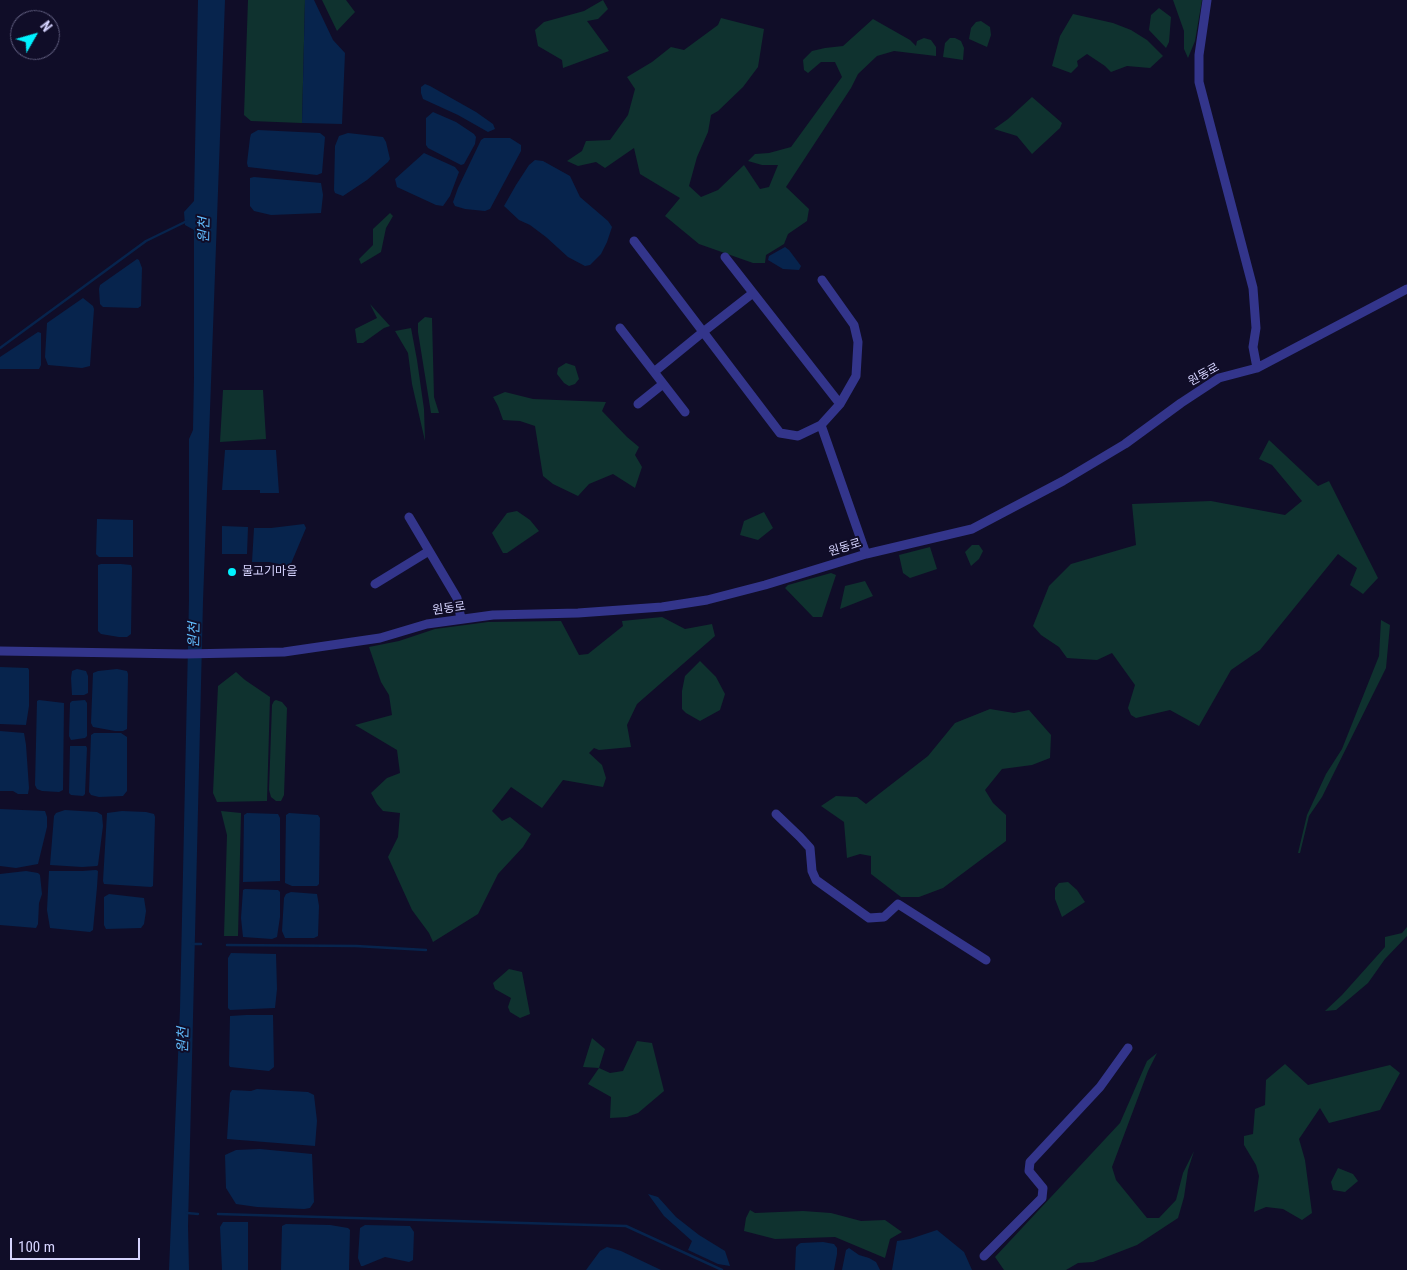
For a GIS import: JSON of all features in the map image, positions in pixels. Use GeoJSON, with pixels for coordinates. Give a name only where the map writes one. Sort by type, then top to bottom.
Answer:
{"type":"FeatureCollection","features":[{"type":"Feature","properties":{"kind":"street"},"geometry":{"type":"LineString","coordinates":[[1207,0],[1198,55],[1199,82],[1253,288],[1256,328],[1253,348],[1257,368]]}},
{"type":"Feature","properties":{"kind":"street"},"geometry":{"type":"LineString","coordinates":[[634,240],[780,433],[798,436],[821,425],[840,404],[856,376],[858,342],[854,325],[822,280]]}},
{"type":"Feature","properties":{"kind":"street"},"geometry":{"type":"LineString","coordinates":[[725,257],[840,404]]}},
{"type":"Feature","properties":{"kind":"street","name":"원동로"},"geometry":{"type":"LineString","coordinates":[[0,650],[185,654],[284,652],[324,648],[380,638],[427,624],[493,615],[578,613],[662,607],[707,600],[765,585],[866,554],[972,529],[1063,481],[1125,444],[1219,378],[1257,368],[1407,289]]}},
{"type":"Feature","properties":{"kind":"street"},"geometry":{"type":"LineString","coordinates":[[654,372],[753,293]]}},
{"type":"Feature","properties":{"kind":"street"},"geometry":{"type":"LineString","coordinates":[[620,328],[685,412]]}},
{"type":"Feature","properties":{"kind":"street"},"geometry":{"type":"LineString","coordinates":[[638,404],[663,384]]}},
{"type":"Feature","properties":{"kind":"street"},"geometry":{"type":"LineString","coordinates":[[821,425],[866,554]]}},
{"type":"Feature","properties":{"kind":"street"},"geometry":{"type":"LineString","coordinates":[[409,516],[457,598],[461,620]]}},
{"type":"Feature","properties":{"kind":"street"},"geometry":{"type":"LineString","coordinates":[[375,584],[429,551]]}},
{"type":"Feature","properties":{"kind":"street"},"geometry":{"type":"LineString","coordinates":[[776,814],[810,848],[812,871],[816,880],[869,918],[884,917],[898,904],[986,960]]}},
{"type":"Feature","properties":{"kind":"street"},"geometry":{"type":"LineString","coordinates":[[984,1256],[1042,1198],[1043,1188],[1029,1171],[1030,1162],[1100,1087],[1128,1048]]}},
{"type":"Feature","properties":{"kind":"green space"},"geometry":{"type":"Polygon","coordinates":[[[248,0],[305,0],[302,123],[251,121],[244,115],[248,0]]]}},
{"type":"Feature","properties":{"kind":"green space"},"geometry":{"type":"Polygon","coordinates":[[[322,0],[346,0],[355,12],[337,31],[322,0]]]}},
{"type":"Feature","properties":{"kind":"green space"},"geometry":{"type":"Polygon","coordinates":[[[603,0],[608,9],[598,19],[587,21],[609,51],[563,68],[562,60],[538,46],[535,30],[544,22],[584,11],[603,0]]]}},
{"type":"Feature","properties":{"kind":"green space"},"geometry":{"type":"Polygon","coordinates":[[[1173,0],[1202,0],[1195,41],[1188,58],[1184,49],[1184,31],[1173,0]]]}},
{"type":"Feature","properties":{"kind":"green space"},"geometry":{"type":"Polygon","coordinates":[[[1159,8],[1171,17],[1169,42],[1166,48],[1149,30],[1151,15],[1159,8]]]}},
{"type":"Feature","properties":{"kind":"green space"},"geometry":{"type":"Polygon","coordinates":[[[1073,14],[1113,23],[1131,30],[1147,40],[1163,56],[1150,68],[1127,66],[1111,72],[1087,54],[1077,61],[1078,66],[1071,73],[1052,66],[1060,36],[1073,14]]]}},
{"type":"Feature","properties":{"kind":"green space"},"geometry":{"type":"Polygon","coordinates":[[[721,18],[764,29],[758,67],[743,87],[718,111],[711,115],[708,132],[697,157],[689,186],[701,197],[718,190],[744,165],[760,189],[769,187],[778,165],[762,165],[748,161],[755,154],[769,153],[791,147],[842,77],[835,62],[821,62],[808,73],[804,70],[803,60],[812,51],[843,46],[873,19],[910,40],[916,46],[917,41],[924,38],[931,40],[936,47],[936,56],[894,51],[877,56],[858,74],[851,88],[786,187],[809,209],[807,221],[788,234],[784,244],[766,255],[765,263],[753,263],[699,244],[665,216],[680,198],[640,174],[634,148],[605,168],[596,162],[578,166],[567,161],[582,151],[586,141],[610,140],[628,115],[635,89],[627,77],[652,62],[671,47],[684,50],[718,25],[721,18]]]}},
{"type":"Feature","properties":{"kind":"green space"},"geometry":{"type":"Polygon","coordinates":[[[981,21],[990,27],[991,35],[987,47],[969,39],[971,28],[976,22],[981,21]]]}},
{"type":"Feature","properties":{"kind":"green space"},"geometry":{"type":"Polygon","coordinates":[[[950,38],[961,41],[964,48],[963,60],[943,57],[945,43],[950,38]]]}},
{"type":"Feature","properties":{"kind":"green space"},"geometry":{"type":"Polygon","coordinates":[[[1032,97],[1062,123],[1060,128],[1032,154],[1017,136],[994,129],[1032,97]]]}},
{"type":"Feature","properties":{"kind":"green space"},"geometry":{"type":"Polygon","coordinates":[[[390,213],[393,216],[386,228],[381,252],[361,264],[359,259],[373,245],[373,229],[390,213]]]}},
{"type":"Feature","properties":{"kind":"green space"},"geometry":{"type":"Polygon","coordinates":[[[370,304],[390,326],[384,328],[363,343],[357,343],[355,329],[377,318],[370,304]]]}},
{"type":"Feature","properties":{"kind":"green space"},"geometry":{"type":"Polygon","coordinates":[[[425,317],[432,318],[434,397],[439,413],[431,413],[418,332],[418,323],[425,317]]]}},
{"type":"Feature","properties":{"kind":"green space"},"geometry":{"type":"Polygon","coordinates":[[[411,328],[424,409],[425,441],[412,384],[408,353],[395,331],[411,328]]]}},
{"type":"Feature","properties":{"kind":"green space"},"geometry":{"type":"Polygon","coordinates":[[[566,363],[575,366],[579,379],[575,384],[569,386],[557,374],[558,368],[566,363]]]}},
{"type":"Feature","properties":{"kind":"green space"},"geometry":{"type":"Polygon","coordinates":[[[223,390],[263,390],[266,439],[220,442],[223,390]]]}},
{"type":"Feature","properties":{"kind":"green space"},"geometry":{"type":"Polygon","coordinates":[[[505,392],[533,399],[606,402],[602,411],[639,447],[635,455],[642,467],[635,488],[613,474],[589,484],[578,496],[553,484],[543,476],[535,426],[520,421],[503,420],[493,397],[505,392]]]}},
{"type":"Feature","properties":{"kind":"green space"},"geometry":{"type":"Polygon","coordinates":[[[1269,440],[1318,486],[1329,481],[1378,578],[1363,594],[1350,585],[1357,568],[1338,554],[1260,650],[1231,670],[1199,726],[1170,710],[1136,718],[1131,715],[1128,708],[1135,685],[1112,653],[1097,660],[1067,658],[1059,647],[1041,635],[1033,626],[1049,586],[1071,564],[1136,545],[1132,504],[1211,501],[1285,515],[1302,501],[1272,465],[1259,459],[1269,440]]]}},
{"type":"Feature","properties":{"kind":"green space"},"geometry":{"type":"Polygon","coordinates":[[[517,511],[530,520],[539,531],[507,553],[503,553],[492,533],[507,513],[517,511]]]}},
{"type":"Feature","properties":{"kind":"green space"},"geometry":{"type":"Polygon","coordinates":[[[764,512],[773,528],[758,540],[740,535],[744,521],[764,512]]]}},
{"type":"Feature","properties":{"kind":"green space"},"geometry":{"type":"Polygon","coordinates":[[[972,545],[979,545],[983,551],[979,559],[971,566],[965,552],[972,545]]]}},
{"type":"Feature","properties":{"kind":"green space"},"geometry":{"type":"Polygon","coordinates":[[[930,547],[937,569],[910,578],[903,573],[899,555],[930,547]]]}},
{"type":"Feature","properties":{"kind":"green space"},"geometry":{"type":"Polygon","coordinates":[[[831,573],[836,575],[822,617],[813,617],[785,588],[788,585],[831,573]]]}},
{"type":"Feature","properties":{"kind":"green space"},"geometry":{"type":"Polygon","coordinates":[[[865,581],[873,596],[840,609],[845,586],[865,581]]]}},
{"type":"Feature","properties":{"kind":"green space"},"geometry":{"type":"Polygon","coordinates":[[[662,617],[685,629],[712,624],[715,636],[637,704],[627,725],[631,747],[599,750],[594,748],[589,753],[602,765],[606,778],[603,787],[563,780],[542,808],[511,787],[492,811],[502,821],[510,817],[531,834],[523,847],[498,874],[478,914],[433,942],[429,933],[412,910],[388,857],[398,837],[400,813],[383,811],[371,793],[387,778],[400,773],[397,750],[355,725],[392,715],[389,695],[381,682],[369,647],[399,641],[435,629],[488,622],[561,621],[579,655],[588,654],[623,626],[622,621],[662,617]]]}},
{"type":"Feature","properties":{"kind":"green space"},"geometry":{"type":"Polygon","coordinates":[[[1381,620],[1390,625],[1386,668],[1322,797],[1309,816],[1300,853],[1298,853],[1307,815],[1326,774],[1342,749],[1379,656],[1381,620]]]}},
{"type":"Feature","properties":{"kind":"green space"},"geometry":{"type":"Polygon","coordinates":[[[700,661],[716,677],[725,694],[720,710],[700,721],[682,709],[682,691],[685,676],[700,661]]]}},
{"type":"Feature","properties":{"kind":"green space"},"geometry":{"type":"Polygon","coordinates":[[[236,672],[270,697],[267,801],[217,802],[213,793],[218,686],[236,672]]]}},
{"type":"Feature","properties":{"kind":"green space"},"geometry":{"type":"Polygon","coordinates":[[[276,700],[282,702],[287,708],[284,795],[281,801],[276,801],[271,797],[269,790],[272,705],[276,700]]]}},
{"type":"Feature","properties":{"kind":"green space"},"geometry":{"type":"Polygon","coordinates":[[[990,709],[1014,713],[1029,710],[1051,735],[1050,758],[1032,765],[1002,769],[985,790],[993,803],[1006,815],[1006,841],[943,888],[919,897],[901,897],[871,874],[871,856],[860,854],[847,858],[844,822],[821,806],[836,796],[857,797],[866,804],[928,756],[955,723],[990,709]]]}},
{"type":"Feature","properties":{"kind":"green space"},"geometry":{"type":"Polygon","coordinates":[[[221,811],[241,813],[238,936],[224,936],[227,835],[221,811]]]}},
{"type":"Feature","properties":{"kind":"green space"},"geometry":{"type":"Polygon","coordinates":[[[1068,882],[1077,890],[1085,902],[1062,917],[1055,899],[1055,888],[1059,883],[1068,882]]]}},
{"type":"Feature","properties":{"kind":"green space"},"geometry":{"type":"Polygon","coordinates":[[[1407,927],[1407,936],[1385,959],[1368,983],[1336,1010],[1325,1011],[1385,947],[1385,937],[1402,933],[1407,927]]]}},
{"type":"Feature","properties":{"kind":"green space"},"geometry":{"type":"Polygon","coordinates":[[[509,969],[522,972],[530,1014],[520,1018],[510,1012],[508,1007],[511,998],[495,989],[493,983],[509,969]]]}},
{"type":"Feature","properties":{"kind":"green space"},"geometry":{"type":"Polygon","coordinates":[[[592,1038],[605,1049],[599,1068],[583,1067],[592,1038]]]}},
{"type":"Feature","properties":{"kind":"green space"},"geometry":{"type":"Polygon","coordinates":[[[637,1041],[652,1043],[664,1091],[638,1113],[627,1117],[610,1118],[611,1097],[588,1084],[599,1068],[610,1073],[623,1071],[637,1041]]]}},
{"type":"Feature","properties":{"kind":"green space"},"geometry":{"type":"Polygon","coordinates":[[[1157,1053],[1148,1071],[1112,1167],[1116,1180],[1147,1218],[1159,1218],[1176,1200],[1183,1173],[1194,1151],[1178,1218],[1137,1245],[1093,1262],[1078,1263],[1066,1270],[1004,1270],[995,1257],[1120,1123],[1147,1061],[1157,1053]]]}},
{"type":"Feature","properties":{"kind":"green space"},"geometry":{"type":"Polygon","coordinates":[[[1285,1064],[1308,1085],[1390,1065],[1400,1073],[1380,1110],[1329,1123],[1320,1108],[1299,1139],[1305,1160],[1312,1213],[1302,1220],[1283,1209],[1266,1207],[1254,1212],[1259,1176],[1256,1165],[1244,1145],[1244,1136],[1253,1134],[1255,1109],[1265,1105],[1266,1080],[1285,1064]]]}},
{"type":"Feature","properties":{"kind":"green space"},"geometry":{"type":"Polygon","coordinates":[[[1338,1168],[1353,1174],[1358,1181],[1345,1192],[1333,1190],[1331,1182],[1338,1168]]]}},
{"type":"Feature","properties":{"kind":"green space"},"geometry":{"type":"Polygon","coordinates":[[[750,1210],[755,1213],[803,1211],[831,1213],[861,1221],[885,1220],[902,1232],[890,1239],[885,1258],[835,1237],[775,1239],[744,1231],[746,1218],[750,1210]]]}},
{"type":"Feature","properties":{"kind":"water","name":"원천"},"geometry":{"type":"Polygon","coordinates":[[[198,0],[225,0],[203,601],[188,1226],[189,1270],[169,1270],[180,1009],[189,600],[189,439],[193,430],[194,377],[194,230],[185,225],[184,212],[194,201],[198,0]]]}},
{"type":"Feature","properties":{"kind":"water"},"geometry":{"type":"Polygon","coordinates":[[[305,0],[314,0],[333,40],[345,53],[342,124],[302,123],[305,0]]]}},
{"type":"Feature","properties":{"kind":"water"},"geometry":{"type":"Polygon","coordinates":[[[425,84],[476,112],[493,124],[495,129],[488,132],[458,115],[423,99],[421,87],[425,84]]]}},
{"type":"Feature","properties":{"kind":"water"},"geometry":{"type":"Polygon","coordinates":[[[433,112],[456,122],[476,137],[475,144],[464,164],[461,165],[428,148],[426,145],[426,118],[433,112]]]}},
{"type":"Feature","properties":{"kind":"water"},"geometry":{"type":"Polygon","coordinates":[[[258,130],[320,133],[325,137],[322,173],[317,175],[248,167],[251,134],[258,130]]]}},
{"type":"Feature","properties":{"kind":"water"},"geometry":{"type":"Polygon","coordinates":[[[348,133],[383,137],[390,159],[367,180],[343,196],[335,193],[334,190],[335,146],[339,136],[348,133]]]}},
{"type":"Feature","properties":{"kind":"water"},"geometry":{"type":"Polygon","coordinates":[[[484,138],[510,138],[521,145],[521,151],[490,209],[485,211],[455,206],[453,202],[458,188],[481,140],[484,138]]]}},
{"type":"Feature","properties":{"kind":"water"},"geometry":{"type":"Polygon","coordinates":[[[424,153],[455,167],[459,172],[450,196],[443,206],[436,205],[397,187],[395,179],[424,153]]]}},
{"type":"Feature","properties":{"kind":"water"},"geometry":{"type":"Polygon","coordinates":[[[535,160],[543,161],[570,176],[580,197],[608,221],[612,227],[601,254],[590,265],[585,266],[568,257],[546,237],[530,225],[519,220],[504,206],[529,165],[535,160]]]}},
{"type":"Feature","properties":{"kind":"water"},"geometry":{"type":"Polygon","coordinates":[[[250,178],[321,183],[323,195],[321,213],[271,215],[254,211],[250,206],[250,178]]]}},
{"type":"Feature","properties":{"kind":"water"},"geometry":{"type":"Polygon","coordinates":[[[785,247],[801,266],[799,270],[783,269],[768,260],[769,256],[785,247]]]}},
{"type":"Feature","properties":{"kind":"water"},"geometry":{"type":"Polygon","coordinates":[[[137,259],[142,268],[141,306],[138,308],[103,307],[100,304],[100,285],[137,259]]]}},
{"type":"Feature","properties":{"kind":"water"},"geometry":{"type":"Polygon","coordinates":[[[83,298],[94,309],[90,366],[82,368],[48,365],[45,357],[47,323],[83,298]]]}},
{"type":"Feature","properties":{"kind":"water"},"geometry":{"type":"Polygon","coordinates":[[[38,332],[41,333],[41,365],[39,369],[0,369],[0,357],[38,332]]]}},
{"type":"Feature","properties":{"kind":"water"},"geometry":{"type":"Polygon","coordinates":[[[225,450],[276,450],[279,493],[260,493],[260,490],[222,490],[225,450]]]}},
{"type":"Feature","properties":{"kind":"water"},"geometry":{"type":"Polygon","coordinates":[[[97,519],[133,520],[133,557],[99,557],[96,554],[97,519]]]}},
{"type":"Feature","properties":{"kind":"water"},"geometry":{"type":"Polygon","coordinates":[[[304,524],[306,528],[290,566],[269,562],[252,562],[254,528],[304,524]]]}},
{"type":"Feature","properties":{"kind":"water"},"geometry":{"type":"Polygon","coordinates":[[[222,526],[248,527],[247,554],[222,554],[222,526]]]}},
{"type":"Feature","properties":{"kind":"water"},"geometry":{"type":"Polygon","coordinates":[[[98,565],[131,565],[131,634],[127,637],[101,634],[98,631],[98,565]]]}},
{"type":"Feature","properties":{"kind":"water"},"geometry":{"type":"Polygon","coordinates":[[[0,667],[28,668],[29,670],[29,706],[26,725],[0,724],[0,667]]]}},
{"type":"Feature","properties":{"kind":"water"},"geometry":{"type":"Polygon","coordinates":[[[77,669],[86,671],[88,676],[88,693],[84,695],[72,695],[72,671],[77,669]]]}},
{"type":"Feature","properties":{"kind":"water"},"geometry":{"type":"Polygon","coordinates":[[[117,669],[127,671],[128,674],[127,729],[115,731],[93,727],[91,723],[93,673],[117,669]]]}},
{"type":"Feature","properties":{"kind":"water"},"geometry":{"type":"Polygon","coordinates":[[[85,700],[87,703],[87,736],[71,740],[69,736],[70,703],[72,701],[85,700]]]}},
{"type":"Feature","properties":{"kind":"water"},"geometry":{"type":"Polygon","coordinates":[[[37,701],[64,703],[63,790],[59,792],[42,791],[37,789],[35,785],[37,701]]]}},
{"type":"Feature","properties":{"kind":"water"},"geometry":{"type":"Polygon","coordinates":[[[0,731],[24,733],[28,794],[0,791],[0,731]]]}},
{"type":"Feature","properties":{"kind":"water"},"geometry":{"type":"Polygon","coordinates":[[[94,733],[121,733],[127,737],[127,791],[123,796],[99,797],[91,795],[89,792],[91,735],[94,733]]]}},
{"type":"Feature","properties":{"kind":"water"},"geometry":{"type":"Polygon","coordinates":[[[70,746],[86,746],[87,748],[85,794],[83,796],[71,795],[69,793],[70,746]]]}},
{"type":"Feature","properties":{"kind":"water"},"geometry":{"type":"Polygon","coordinates":[[[0,809],[45,811],[47,827],[38,864],[16,868],[0,866],[0,809]]]}},
{"type":"Feature","properties":{"kind":"water"},"geometry":{"type":"Polygon","coordinates":[[[65,810],[97,812],[102,815],[103,826],[97,866],[50,865],[54,816],[56,813],[65,810]]]}},
{"type":"Feature","properties":{"kind":"water"},"geometry":{"type":"Polygon","coordinates":[[[122,811],[154,814],[153,886],[151,887],[104,884],[107,813],[122,811]]]}},
{"type":"Feature","properties":{"kind":"water"},"geometry":{"type":"Polygon","coordinates":[[[247,813],[278,814],[280,818],[280,881],[243,882],[244,815],[247,813]]]}},
{"type":"Feature","properties":{"kind":"water"},"geometry":{"type":"Polygon","coordinates":[[[289,813],[318,815],[320,818],[319,884],[317,886],[292,886],[285,883],[286,815],[289,813]]]}},
{"type":"Feature","properties":{"kind":"water"},"geometry":{"type":"Polygon","coordinates":[[[26,871],[40,875],[42,894],[39,903],[38,924],[36,928],[0,925],[0,874],[26,871]]]}},
{"type":"Feature","properties":{"kind":"water"},"geometry":{"type":"Polygon","coordinates":[[[49,871],[98,871],[93,930],[90,932],[50,928],[47,910],[49,871]]]}},
{"type":"Feature","properties":{"kind":"water"},"geometry":{"type":"Polygon","coordinates":[[[243,890],[278,890],[280,892],[280,917],[277,937],[272,939],[243,937],[241,918],[243,890]]]}},
{"type":"Feature","properties":{"kind":"water"},"geometry":{"type":"Polygon","coordinates":[[[291,892],[317,894],[319,906],[318,936],[314,938],[285,938],[282,931],[284,898],[286,894],[291,892]]]}},
{"type":"Feature","properties":{"kind":"water"},"geometry":{"type":"Polygon","coordinates":[[[109,894],[144,898],[146,911],[144,924],[141,928],[106,929],[104,925],[104,897],[109,894]]]}},
{"type":"Feature","properties":{"kind":"water"},"geometry":{"type":"Polygon","coordinates":[[[231,953],[276,954],[277,989],[275,1008],[230,1010],[228,1008],[228,958],[231,953]]]}},
{"type":"Feature","properties":{"kind":"water"},"geometry":{"type":"Polygon","coordinates":[[[273,1015],[274,1067],[269,1071],[230,1067],[229,1065],[230,1016],[273,1015]]]}},
{"type":"Feature","properties":{"kind":"water"},"geometry":{"type":"Polygon","coordinates":[[[257,1089],[308,1092],[314,1095],[317,1121],[315,1146],[227,1139],[230,1093],[232,1090],[251,1091],[257,1089]]]}},
{"type":"Feature","properties":{"kind":"water"},"geometry":{"type":"Polygon","coordinates":[[[260,1149],[312,1154],[314,1202],[310,1208],[257,1207],[236,1204],[226,1188],[225,1155],[236,1150],[260,1149]]]}},
{"type":"Feature","properties":{"kind":"water"},"geometry":{"type":"Polygon","coordinates":[[[648,1194],[658,1197],[676,1217],[699,1235],[725,1251],[730,1266],[718,1264],[688,1250],[692,1241],[664,1216],[648,1194]]]}},
{"type":"Feature","properties":{"kind":"water"},"geometry":{"type":"Polygon","coordinates":[[[223,1222],[248,1222],[248,1270],[222,1270],[220,1227],[223,1222]]]}},
{"type":"Feature","properties":{"kind":"water"},"geometry":{"type":"Polygon","coordinates":[[[286,1224],[330,1225],[348,1228],[350,1230],[349,1270],[281,1270],[282,1226],[286,1224]]]}},
{"type":"Feature","properties":{"kind":"water"},"geometry":{"type":"Polygon","coordinates":[[[365,1225],[410,1226],[414,1232],[413,1260],[409,1262],[385,1257],[361,1266],[358,1258],[360,1228],[365,1225]]]}},
{"type":"Feature","properties":{"kind":"water"},"geometry":{"type":"Polygon","coordinates":[[[937,1230],[964,1252],[972,1270],[892,1270],[897,1241],[910,1239],[937,1230]]]}},
{"type":"Feature","properties":{"kind":"water"},"geometry":{"type":"Polygon","coordinates":[[[823,1242],[834,1244],[837,1248],[834,1270],[795,1270],[796,1247],[799,1244],[823,1242]]]}},
{"type":"Feature","properties":{"kind":"water"},"geometry":{"type":"Polygon","coordinates":[[[607,1247],[621,1251],[661,1270],[586,1270],[600,1251],[607,1247]]]}},
{"type":"Feature","properties":{"kind":"water"},"geometry":{"type":"Polygon","coordinates":[[[849,1248],[859,1255],[876,1262],[880,1270],[842,1270],[846,1250],[849,1248]]]}},
{"type":"Feature","properties":{"kind":"waterway"},"geometry":{"type":"LineString","coordinates":[[0,348],[146,241],[187,221]]}},
{"type":"Feature","properties":{"kind":"waterway"},"geometry":{"type":"LineString","coordinates":[[193,944],[201,944]]}},
{"type":"Feature","properties":{"kind":"waterway"},"geometry":{"type":"LineString","coordinates":[[227,945],[356,946],[426,950]]}},
{"type":"Feature","properties":{"kind":"waterway"},"geometry":{"type":"LineString","coordinates":[[187,1213],[198,1214]]}},
{"type":"Feature","properties":{"kind":"waterway"},"geometry":{"type":"LineString","coordinates":[[218,1214],[626,1226],[722,1270]]}},
{"type":"Feature","properties":{"kind":"place","name":"물고기마을"},"geometry":{"type":"Point","coordinates":[232,572]}}]}
